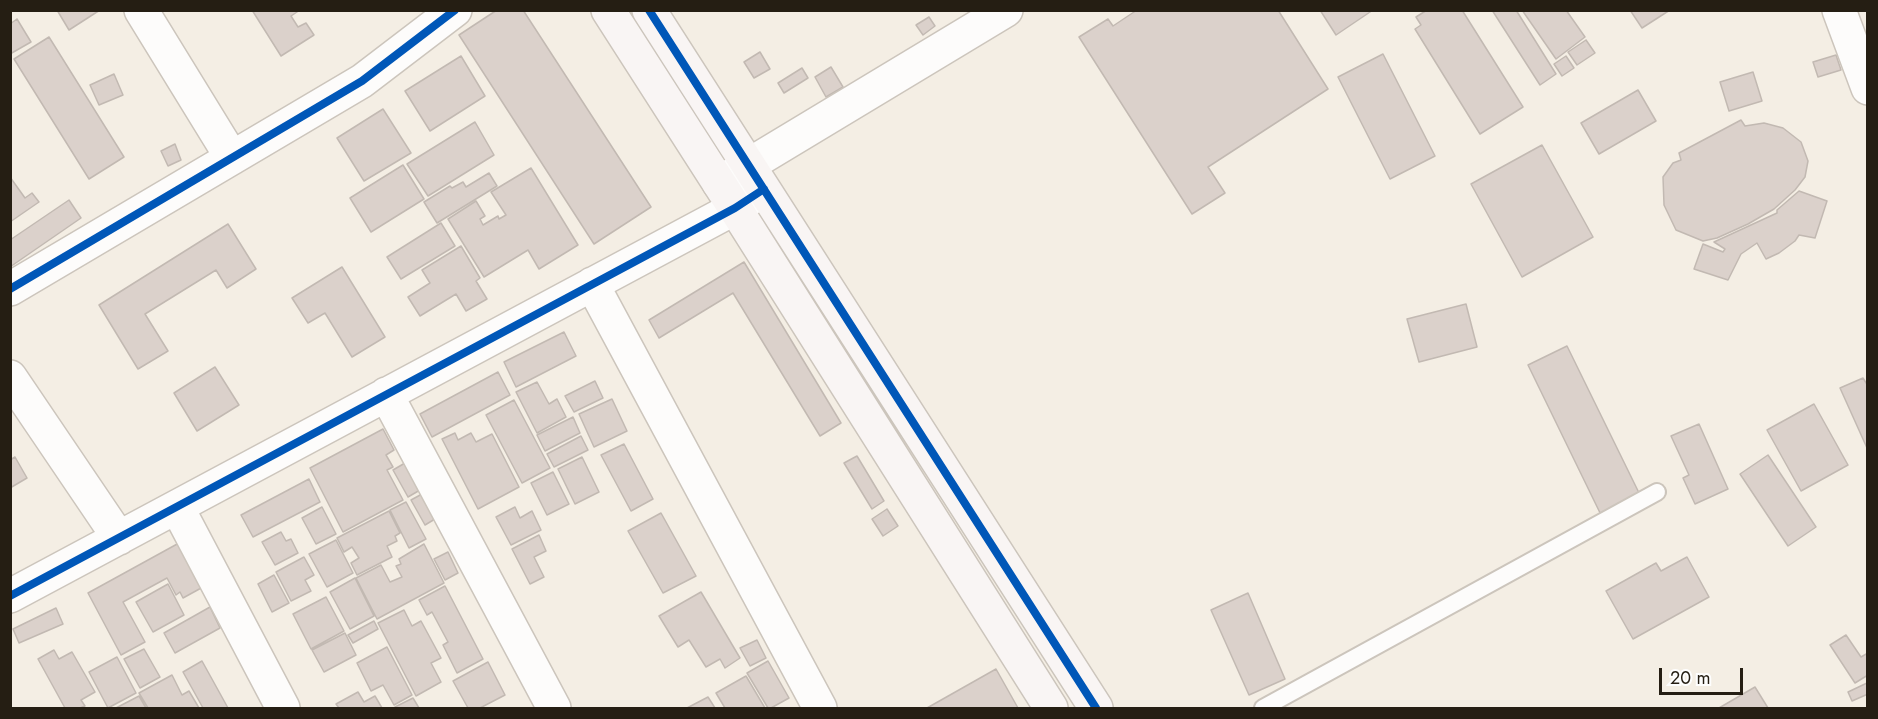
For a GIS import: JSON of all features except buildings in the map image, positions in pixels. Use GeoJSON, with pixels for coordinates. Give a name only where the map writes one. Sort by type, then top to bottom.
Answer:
{"type":"FeatureCollection","features":[{"type":"Feature","properties":{"kind":"street"},"geometry":{"type":"LineString","coordinates":[[141,10],[232,158]]}},
{"type":"Feature","properties":{"kind":"street"},"geometry":{"type":"LineString","coordinates":[[608,10],[1051,708]]}},
{"type":"Feature","properties":{"kind":"street"},"geometry":{"type":"LineString","coordinates":[[649,10],[1096,708]]}},
{"type":"Feature","properties":{"kind":"street"},"geometry":{"type":"LineString","coordinates":[[10,596],[592,284],[756,178],[1006,10]]}},
{"type":"Feature","properties":{"kind":"street"},"geometry":{"type":"LineString","coordinates":[[1839,10],[1868,88]]}},
{"type":"Feature","properties":{"kind":"street"},"geometry":{"type":"LineString","coordinates":[[10,289],[362,81],[445,14]]}},
{"type":"Feature","properties":{"kind":"street"},"geometry":{"type":"LineString","coordinates":[[592,284],[820,708]]}},
{"type":"Feature","properties":{"kind":"street"},"geometry":{"type":"LineString","coordinates":[[10,377],[119,538]]}},
{"type":"Feature","properties":{"kind":"street"},"geometry":{"type":"LineString","coordinates":[[386,394],[554,708]]}},
{"type":"Feature","properties":{"kind":"street"},"geometry":{"type":"LineString","coordinates":[[177,507],[283,708]]}},
{"type":"Feature","properties":{"kind":"lane"},"geometry":{"type":"LineString","coordinates":[[1263,708],[1658,492]]}},
{"type":"Feature","properties":{"kind":"cycle path"},"geometry":{"type":"LineString","coordinates":[[10,289],[362,81],[455,10]]}},
{"type":"Feature","properties":{"kind":"cycle path"},"geometry":{"type":"LineString","coordinates":[[649,10],[1096,708]]}},
{"type":"Feature","properties":{"kind":"cycle path"},"geometry":{"type":"LineString","coordinates":[[10,596],[735,208],[764,189]]}}]}
